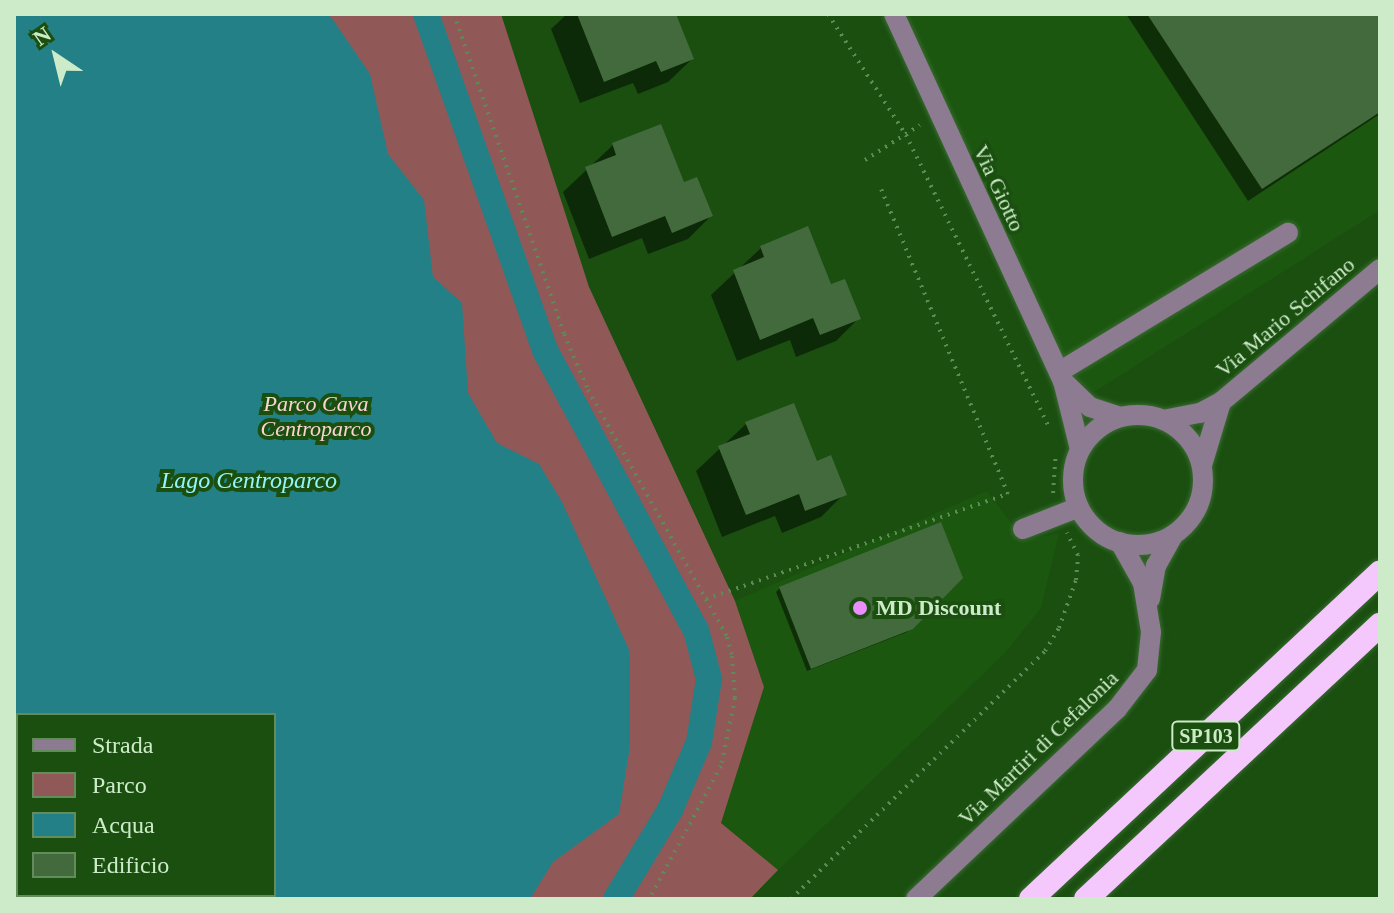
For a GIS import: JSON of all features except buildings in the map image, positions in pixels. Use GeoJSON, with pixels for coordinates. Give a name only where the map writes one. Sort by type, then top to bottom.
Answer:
{"type":"FeatureCollection","features":[{"type":"Feature","properties":{"kind":"highway","name":"SP103"},"geometry":{"type":"LineString","coordinates":[[1031,899],[1380,572]]}},
{"type":"Feature","properties":{"kind":"highway","name":"SP103"},"geometry":{"type":"LineString","coordinates":[[1086,899],[1380,625]]}},
{"type":"Feature","properties":{"kind":"street","name":"Via Giotto"},"geometry":{"type":"LineString","coordinates":[[894,14],[1061,377],[1080,449]]}},
{"type":"Feature","properties":{"kind":"street"},"geometry":{"type":"LineString","coordinates":[[1061,377],[1288,233]]}},
{"type":"Feature","properties":{"kind":"street","name":"Via Mario Schifano"},"geometry":{"type":"LineString","coordinates":[[1163,420],[1200,413],[1221,402],[1380,269]]}},
{"type":"Feature","properties":{"kind":"street","name":"Via Giotto"},"geometry":{"type":"LineString","coordinates":[[1061,377],[1090,407],[1120,417]]}},
{"type":"Feature","properties":{"kind":"street","name":"Via Mario Schifano"},"geometry":{"type":"LineString","coordinates":[[1202,465],[1221,402]]}},
{"type":"Feature","properties":{"kind":"street"},"geometry":{"type":"LineString","coordinates":[[1141,415],[1163,420],[1188,438],[1202,465],[1203,485],[1198,505],[1188,521],[1173,535],[1152,543],[1120,542],[1095,529],[1079,507],[1073,475],[1080,449],[1094,432],[1120,417],[1141,415]]}},
{"type":"Feature","properties":{"kind":"street"},"geometry":{"type":"LineString","coordinates":[[1023,529],[1079,507]]}},
{"type":"Feature","properties":{"kind":"street","name":"Via Martiri di Cefalonia"},"geometry":{"type":"LineString","coordinates":[[1148,611],[1156,566],[1173,535]]}},
{"type":"Feature","properties":{"kind":"street","name":"Via Martiri di Cefalonia"},"geometry":{"type":"LineString","coordinates":[[916,899],[1134,691],[1147,670],[1151,632],[1143,583],[1120,542]]}},
{"type":"Feature","properties":{"kind":"path"},"geometry":{"type":"LineString","coordinates":[[454,14],[564,334],[588,390],[727,637],[736,675],[727,743],[712,788],[649,899]]}},
{"type":"Feature","properties":{"kind":"path"},"geometry":{"type":"LineString","coordinates":[[828,14],[906,135],[1052,432]]}},
{"type":"Feature","properties":{"kind":"path"},"geometry":{"type":"LineString","coordinates":[[865,160],[938,114]]}},
{"type":"Feature","properties":{"kind":"path"},"geometry":{"type":"LineString","coordinates":[[706,599],[1008,494],[881,189]]}},
{"type":"Feature","properties":{"kind":"path"},"geometry":{"type":"LineString","coordinates":[[791,899],[1045,651],[1059,628],[1076,580],[1078,555],[1054,516],[1052,476],[1058,445]]}},
{"type":"Feature","properties":{"kind":"shaded area"},"geometry":{"type":"Polygon","coordinates":[[[906,14],[1380,14],[1380,210],[1094,392],[1071,376],[906,14]]]}},
{"type":"Feature","properties":{"kind":"shaded area"},"geometry":{"type":"Polygon","coordinates":[[[987,491],[1024,540],[1059,533],[1041,608],[1004,654],[778,870],[721,823],[764,687],[735,601],[987,491]]]}},
{"type":"Feature","properties":{"kind":"green space","name":"Lago Centroparco"},"geometry":{"type":"Polygon","coordinates":[[[14,14],[501,14],[589,287],[735,601],[764,687],[721,823],[778,870],[750,899],[14,899],[14,14]]]}},
{"type":"Feature","properties":{"kind":"water","name":"Lago Centroparco"},"geometry":{"type":"Polygon","coordinates":[[[14,14],[325,14],[331,17],[370,74],[388,154],[424,200],[433,277],[462,303],[468,393],[497,443],[539,464],[562,502],[630,652],[630,746],[619,814],[553,862],[530,899],[14,899],[14,14]]]}},
{"type":"Feature","properties":{"kind":"waterway"},"geometry":{"type":"LineString","coordinates":[[426,14],[546,352],[696,630],[709,679],[699,742],[670,810],[616,899]]}},
{"type":"Feature","properties":{"kind":"place","name":"MD Discount"},"geometry":{"type":"Point","coordinates":[860,608]}},
{"type":"Feature","properties":{"kind":"park label","name":"Parco Cava Centroparco"},"geometry":{"type":"Point","coordinates":[316,416]}}]}
